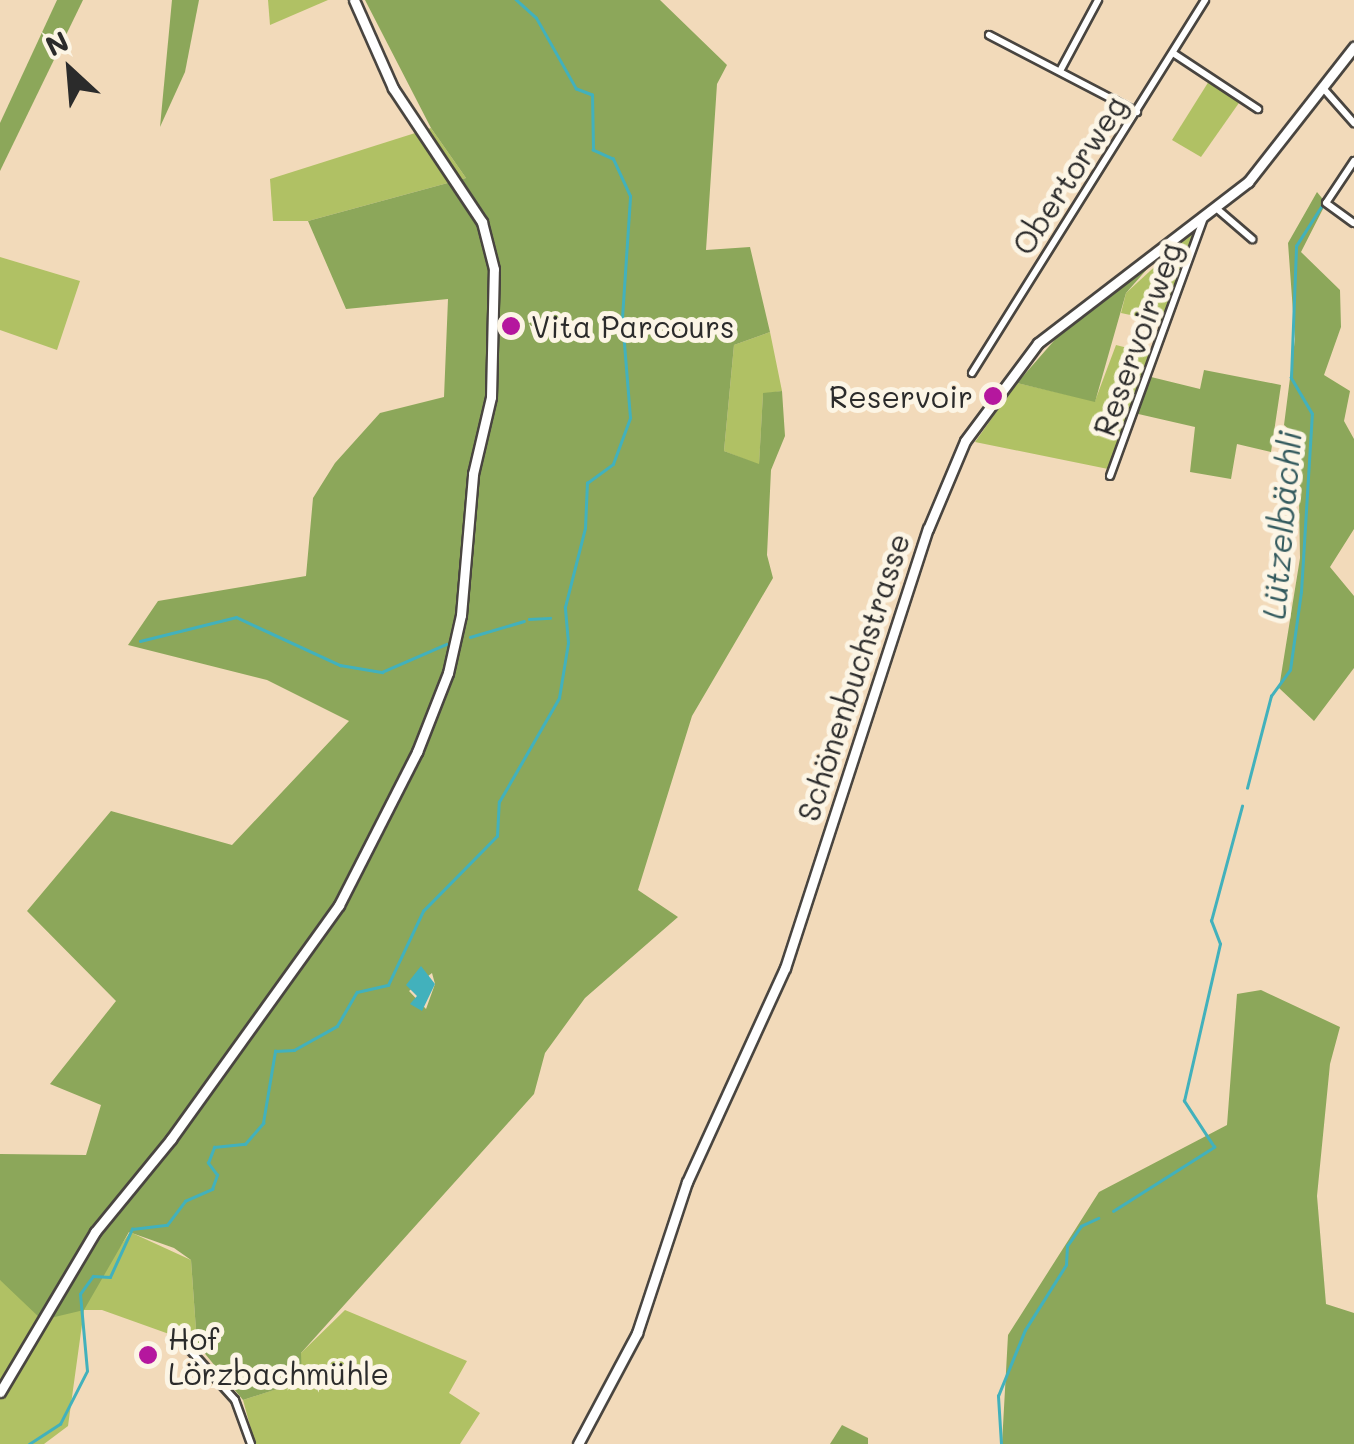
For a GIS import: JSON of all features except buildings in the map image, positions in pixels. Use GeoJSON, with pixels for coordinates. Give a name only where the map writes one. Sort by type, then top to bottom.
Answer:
{"type":"FeatureCollection","features":[{"type":"Feature","properties":{"kind":"street"},"geometry":{"type":"LineString","coordinates":[[0,1392],[94,1232],[182,1125],[339,905],[417,752],[451,662],[473,474],[491,397],[494,268],[482,222],[393,88],[354,0]]}},
{"type":"Feature","properties":{"kind":"street"},"geometry":{"type":"LineString","coordinates":[[1060,71],[1098,0]]}},
{"type":"Feature","properties":{"kind":"street","name":"Obertorweg"},"geometry":{"type":"LineString","coordinates":[[972,373],[1205,0]]}},
{"type":"Feature","properties":{"kind":"street"},"geometry":{"type":"LineString","coordinates":[[989,35],[1137,112]]}},
{"type":"Feature","properties":{"kind":"street","name":"Schönenbuchstrasse"},"geometry":{"type":"LineString","coordinates":[[578,1444],[643,1319],[687,1182],[786,968],[957,457],[994,396],[1038,342],[1216,208],[1273,154],[1354,47]]}},
{"type":"Feature","properties":{"kind":"street"},"geometry":{"type":"LineString","coordinates":[[1173,53],[1258,110]]}},
{"type":"Feature","properties":{"kind":"street"},"geometry":{"type":"LineString","coordinates":[[1323,88],[1354,123]]}},
{"type":"Feature","properties":{"kind":"street"},"geometry":{"type":"LineString","coordinates":[[1354,161],[1326,203],[1354,223]]}},
{"type":"Feature","properties":{"kind":"street"},"geometry":{"type":"LineString","coordinates":[[1216,208],[1252,239]]}},
{"type":"Feature","properties":{"kind":"street","name":"Reservoirweg"},"geometry":{"type":"LineString","coordinates":[[1110,476],[1204,217]]}},
{"type":"Feature","properties":{"kind":"street"},"geometry":{"type":"LineString","coordinates":[[190,1350],[236,1400],[252,1444]]}},
{"type":"Feature","properties":{"kind":"green space"},"geometry":{"type":"Polygon","coordinates":[[[57,0],[83,0],[0,171],[0,123],[57,0]]]}},
{"type":"Feature","properties":{"kind":"green space"},"geometry":{"type":"Polygon","coordinates":[[[172,0],[199,0],[185,72],[160,127],[172,0]]]}},
{"type":"Feature","properties":{"kind":"green space"},"geometry":{"type":"Polygon","coordinates":[[[268,0],[328,0],[270,25],[268,0]]]}},
{"type":"Feature","properties":{"kind":"green space"},"geometry":{"type":"Polygon","coordinates":[[[365,0],[660,0],[727,65],[717,84],[706,250],[750,247],[770,332],[734,345],[724,451],[759,464],[763,393],[782,391],[785,436],[771,470],[767,555],[773,578],[692,716],[638,890],[678,917],[585,998],[545,1053],[534,1094],[301,1353],[302,1381],[243,1400],[197,1344],[191,1260],[174,1248],[129,1232],[84,1310],[42,1320],[0,1280],[0,1154],[86,1155],[101,1105],[50,1084],[116,1001],[27,911],[111,811],[232,845],[349,721],[267,680],[128,645],[158,601],[306,576],[313,498],[335,463],[380,413],[444,397],[448,299],[346,309],[308,221],[466,178],[431,128],[365,0]],[[432,973],[409,991],[426,1009],[435,984],[432,973]]]}},
{"type":"Feature","properties":{"kind":"green space"},"geometry":{"type":"Polygon","coordinates":[[[1209,81],[1241,100],[1201,157],[1172,140],[1209,81]]]}},
{"type":"Feature","properties":{"kind":"green space"},"geometry":{"type":"Polygon","coordinates":[[[431,128],[466,178],[308,221],[273,221],[270,179],[431,128]]]}},
{"type":"Feature","properties":{"kind":"green space"},"geometry":{"type":"Polygon","coordinates":[[[1317,192],[1326,203],[1301,252],[1340,290],[1341,327],[1324,375],[1350,391],[1344,421],[1354,439],[1354,529],[1330,567],[1354,596],[1354,668],[1314,721],[1279,688],[1300,558],[1298,437],[1284,425],[1295,339],[1288,243],[1317,192]]]}},
{"type":"Feature","properties":{"kind":"green space"},"geometry":{"type":"Polygon","coordinates":[[[1197,228],[1168,323],[1121,313],[1126,293],[1197,228]]]}},
{"type":"Feature","properties":{"kind":"green space"},"geometry":{"type":"Polygon","coordinates":[[[1163,251],[1126,293],[1095,402],[1017,383],[1059,335],[1163,251]]]}},
{"type":"Feature","properties":{"kind":"green space"},"geometry":{"type":"Polygon","coordinates":[[[0,257],[80,281],[57,350],[0,330],[0,257]]]}},
{"type":"Feature","properties":{"kind":"green space"},"geometry":{"type":"Polygon","coordinates":[[[770,332],[782,391],[763,394],[759,465],[724,451],[734,345],[770,332]]]}},
{"type":"Feature","properties":{"kind":"green space"},"geometry":{"type":"Polygon","coordinates":[[[1116,345],[1155,355],[1113,470],[975,442],[1017,383],[1095,401],[1116,345]]]}},
{"type":"Feature","properties":{"kind":"green space"},"geometry":{"type":"Polygon","coordinates":[[[1204,370],[1281,385],[1271,452],[1237,444],[1231,479],[1190,472],[1195,427],[1134,413],[1147,376],[1200,389],[1204,370]]]}},
{"type":"Feature","properties":{"kind":"green space"},"geometry":{"type":"Polygon","coordinates":[[[1261,990],[1340,1027],[1330,1064],[1317,1196],[1326,1304],[1354,1313],[1354,1444],[1002,1444],[1008,1335],[1099,1192],[1227,1125],[1237,994],[1261,990]]]}},
{"type":"Feature","properties":{"kind":"green space"},"geometry":{"type":"Polygon","coordinates":[[[130,1232],[191,1260],[197,1344],[102,1310],[84,1310],[68,1426],[44,1444],[0,1444],[0,1280],[89,1292],[130,1232]]]}},
{"type":"Feature","properties":{"kind":"green space"},"geometry":{"type":"Polygon","coordinates":[[[345,1310],[467,1361],[449,1393],[480,1413],[460,1444],[255,1444],[243,1400],[301,1381],[301,1353],[345,1310]]]}},
{"type":"Feature","properties":{"kind":"green space"},"geometry":{"type":"Polygon","coordinates":[[[842,1425],[868,1438],[868,1444],[830,1444],[842,1425]]]}},
{"type":"Feature","properties":{"kind":"water"},"geometry":{"type":"Polygon","coordinates":[[[421,966],[435,984],[422,1011],[410,1004],[417,996],[406,985],[421,966]]]}},
{"type":"Feature","properties":{"kind":"waterway"},"geometry":{"type":"LineString","coordinates":[[29,1444],[60,1424],[87,1371],[80,1294],[93,1276],[110,1277],[132,1229],[167,1225],[185,1201],[212,1189],[217,1175],[208,1163],[214,1147],[245,1144],[263,1123],[275,1051],[294,1050],[337,1026],[357,992],[388,985],[423,911],[497,836],[499,802],[559,698],[568,643],[565,607],[585,528],[587,483],[613,464],[630,418],[622,318],[630,196],[613,159],[593,150],[592,95],[576,89],[536,18],[516,0]]}},
{"type":"Feature","properties":{"kind":"waterway","name":"Lützelbächli"},"geometry":{"type":"LineString","coordinates":[[1247,788],[1271,696],[1290,670],[1301,592],[1312,414],[1291,378],[1296,246],[1344,171]]}},
{"type":"Feature","properties":{"kind":"waterway"},"geometry":{"type":"LineString","coordinates":[[140,641],[236,617],[340,665],[382,672],[446,644]]}},
{"type":"Feature","properties":{"kind":"waterway"},"geometry":{"type":"LineString","coordinates":[[529,619],[550,618]]}},
{"type":"Feature","properties":{"kind":"waterway"},"geometry":{"type":"LineString","coordinates":[[470,637],[524,621]]}},
{"type":"Feature","properties":{"kind":"waterway","name":"Lützelbächli"},"geometry":{"type":"LineString","coordinates":[[1113,1211],[1214,1147],[1184,1101],[1220,944],[1211,921],[1242,806]]}},
{"type":"Feature","properties":{"kind":"waterway","name":"Lützelbächli"},"geometry":{"type":"LineString","coordinates":[[1001,1444],[998,1396],[1025,1330],[1066,1265],[1067,1246],[1081,1226],[1098,1218]]}},
{"type":"Feature","properties":{"kind":"place","name":"Vita Parcours"},"geometry":{"type":"Point","coordinates":[511,326]}},
{"type":"Feature","properties":{"kind":"place","name":"Reservoir"},"geometry":{"type":"Point","coordinates":[993,396]}},
{"type":"Feature","properties":{"kind":"place","name":"Hof Lörzbachmühle"},"geometry":{"type":"Point","coordinates":[148,1355]}}]}
